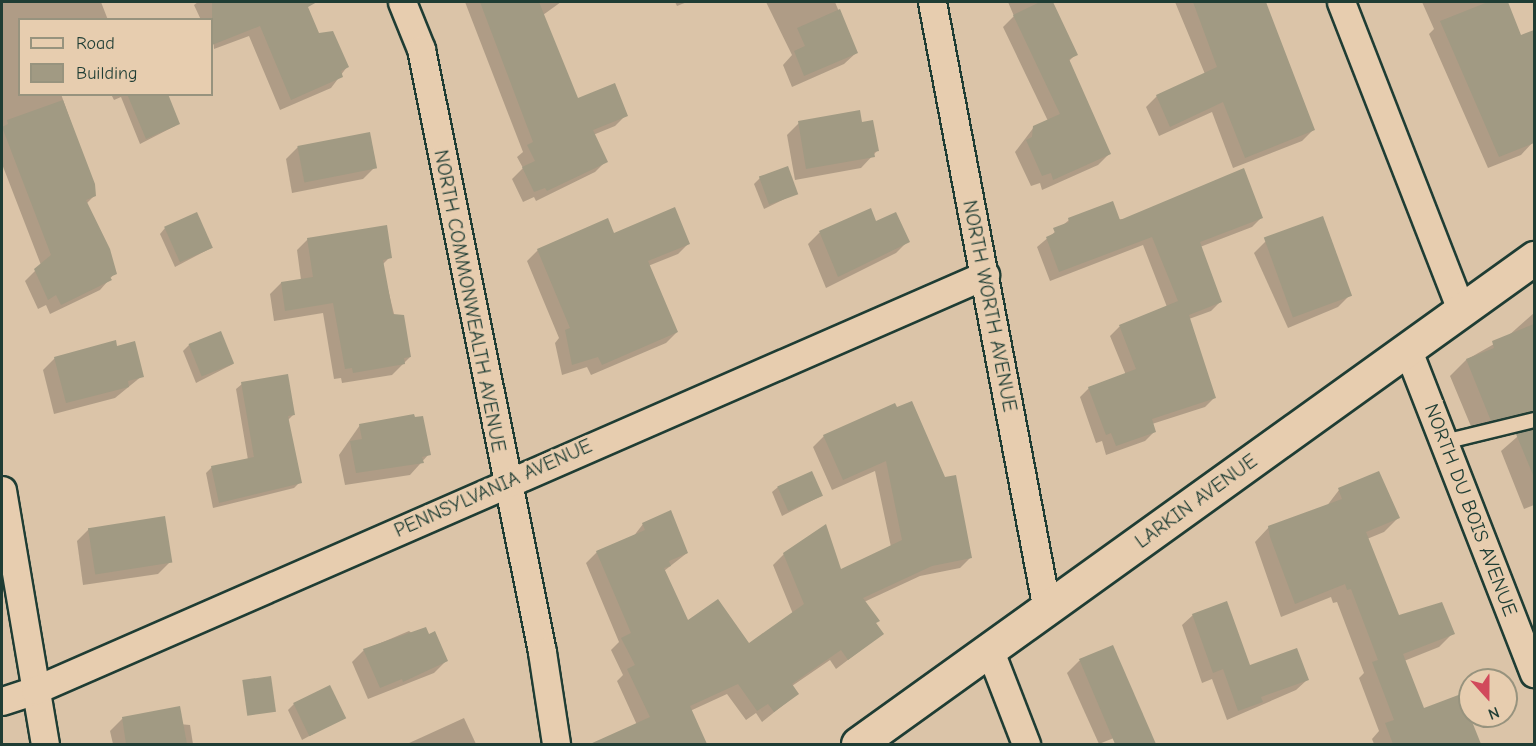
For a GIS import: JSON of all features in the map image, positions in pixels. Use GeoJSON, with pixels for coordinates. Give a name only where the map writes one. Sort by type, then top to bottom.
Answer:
{"type":"FeatureCollection","features":[{"type":"Feature","properties":{"kind":"main road","name":"LARKIN AVENUE"},"geometry":{"type":"LineString","coordinates":[[858,744],[1534,258]]}},
{"type":"Feature","properties":{"kind":"street","name":"NORTH COMMONWEALTH AVENUE"},"geometry":{"type":"LineString","coordinates":[[402,2],[421,49],[505,483],[542,652],[556,744]]}},
{"type":"Feature","properties":{"kind":"street","name":"NORTH WORTH AVENUE"},"geometry":{"type":"LineString","coordinates":[[932,2],[1047,610]]}},
{"type":"Feature","properties":{"kind":"street"},"geometry":{"type":"LineString","coordinates":[[1341,2],[1461,310]]}},
{"type":"Feature","properties":{"kind":"street","name":"PENNSYLVANIA AVENUE"},"geometry":{"type":"LineString","coordinates":[[2,701],[35,690],[985,275]]}},
{"type":"Feature","properties":{"kind":"street","name":"NORTH DU BOIS AVENUE"},"geometry":{"type":"LineString","coordinates":[[1407,348],[1534,673]]}},
{"type":"Feature","properties":{"kind":"street"},"geometry":{"type":"LineString","coordinates":[[2,490],[45,744]]}},
{"type":"Feature","properties":{"kind":"street"},"geometry":{"type":"LineString","coordinates":[[990,651],[1026,744]]}},
{"type":"Feature","properties":{"kind":"lane"},"geometry":{"type":"LineString","coordinates":[[1444,442],[1534,420]]}},
{"type":"Feature","properties":{"kind":"building"},"geometry":{"type":"Polygon","coordinates":[[[212,2],[317,2],[308,7],[319,33],[333,31],[349,67],[341,71],[343,77],[291,100],[260,26],[213,45],[212,2]]]}},
{"type":"Feature","properties":{"kind":"building"},"geometry":{"type":"Polygon","coordinates":[[[480,2],[539,2],[578,98],[615,83],[628,116],[593,130],[608,162],[547,191],[545,188],[534,192],[522,167],[535,161],[527,145],[533,142],[480,2]]]}},
{"type":"Feature","properties":{"kind":"building"},"geometry":{"type":"Polygon","coordinates":[[[1040,2],[1053,2],[1078,55],[1069,59],[1111,154],[1053,180],[1051,173],[1042,176],[1026,140],[1032,137],[1033,126],[1060,114],[1013,15],[1040,2]]]}},
{"type":"Feature","properties":{"kind":"building"},"geometry":{"type":"Polygon","coordinates":[[[1193,2],[1266,2],[1315,130],[1245,158],[1223,102],[1170,127],[1156,95],[1217,67],[1193,2]]]}},
{"type":"Feature","properties":{"kind":"building"},"geometry":{"type":"Polygon","coordinates":[[[1488,2],[1508,2],[1521,35],[1534,30],[1534,143],[1499,157],[1440,21],[1488,2]]]}},
{"type":"Feature","properties":{"kind":"building"},"geometry":{"type":"Polygon","coordinates":[[[840,9],[858,53],[804,76],[794,51],[805,46],[797,28],[840,9]]]}},
{"type":"Feature","properties":{"kind":"building"},"geometry":{"type":"Polygon","coordinates":[[[128,96],[169,96],[180,124],[146,139],[128,96]]]}},
{"type":"Feature","properties":{"kind":"building"},"geometry":{"type":"Polygon","coordinates":[[[63,100],[95,184],[96,196],[86,200],[110,249],[117,274],[110,277],[112,280],[61,305],[56,295],[48,300],[34,269],[51,255],[2,127],[8,124],[7,120],[63,100]]]}},
{"type":"Feature","properties":{"kind":"building"},"geometry":{"type":"Polygon","coordinates":[[[860,110],[862,122],[873,120],[879,151],[874,152],[875,157],[806,169],[798,121],[860,110]]]}},
{"type":"Feature","properties":{"kind":"building"},"geometry":{"type":"Polygon","coordinates":[[[370,132],[377,168],[304,182],[297,146],[370,132]]]}},
{"type":"Feature","properties":{"kind":"building"},"geometry":{"type":"Polygon","coordinates":[[[788,166],[798,194],[769,205],[759,177],[788,166]]]}},
{"type":"Feature","properties":{"kind":"building"},"geometry":{"type":"Polygon","coordinates":[[[1244,168],[1263,218],[1200,242],[1222,302],[1189,315],[1216,398],[1152,419],[1156,432],[1116,446],[1111,433],[1106,435],[1088,387],[1136,369],[1119,325],[1178,301],[1152,237],[1059,272],[1046,237],[1055,233],[1053,228],[1069,222],[1068,218],[1113,201],[1120,220],[1244,168]]]}},
{"type":"Feature","properties":{"kind":"building"},"geometry":{"type":"Polygon","coordinates":[[[675,207],[690,244],[648,261],[678,332],[602,365],[598,357],[572,365],[565,330],[570,328],[537,249],[608,218],[614,233],[675,207]]]}},
{"type":"Feature","properties":{"kind":"building"},"geometry":{"type":"Polygon","coordinates":[[[871,208],[876,221],[896,212],[910,242],[838,277],[819,231],[871,208]]]}},
{"type":"Feature","properties":{"kind":"building"},"geometry":{"type":"Polygon","coordinates":[[[197,212],[213,248],[180,262],[164,227],[197,212]]]}},
{"type":"Feature","properties":{"kind":"building"},"geometry":{"type":"Polygon","coordinates":[[[1323,216],[1352,296],[1293,317],[1264,238],[1323,216]]]}},
{"type":"Feature","properties":{"kind":"building"},"geometry":{"type":"Polygon","coordinates":[[[387,225],[392,258],[383,260],[393,314],[404,315],[411,357],[404,358],[405,364],[353,373],[352,368],[345,369],[333,303],[285,311],[281,282],[313,277],[307,238],[387,225]]]}},
{"type":"Feature","properties":{"kind":"building"},"geometry":{"type":"Polygon","coordinates":[[[1534,324],[1534,411],[1491,421],[1466,359],[1494,348],[1492,341],[1534,324]]]}},
{"type":"Feature","properties":{"kind":"building"},"geometry":{"type":"Polygon","coordinates":[[[221,331],[234,363],[202,377],[189,344],[221,331]]]}},
{"type":"Feature","properties":{"kind":"building"},"geometry":{"type":"Polygon","coordinates":[[[116,340],[117,346],[135,341],[144,377],[128,381],[129,387],[66,403],[54,357],[116,340]]]}},
{"type":"Feature","properties":{"kind":"building"},"geometry":{"type":"Polygon","coordinates":[[[288,374],[295,415],[288,416],[302,483],[219,503],[211,466],[254,457],[241,382],[288,374]]]}},
{"type":"Feature","properties":{"kind":"building"},"geometry":{"type":"Polygon","coordinates":[[[912,401],[945,477],[956,475],[972,558],[932,566],[863,598],[880,621],[876,623],[884,634],[848,660],[841,650],[792,684],[799,694],[774,712],[768,704],[757,711],[738,684],[690,706],[707,744],[590,744],[650,717],[627,669],[635,665],[621,638],[631,633],[596,551],[645,530],[642,523],[671,510],[688,553],[669,561],[671,566],[664,568],[688,620],[718,599],[749,643],[804,604],[783,553],[826,524],[841,569],[902,540],[886,461],[843,480],[823,435],[895,403],[897,407],[912,401]]]}},
{"type":"Feature","properties":{"kind":"building"},"geometry":{"type":"Polygon","coordinates":[[[414,414],[415,417],[423,416],[431,455],[422,457],[424,463],[356,473],[350,441],[362,439],[359,424],[414,414]]]}},
{"type":"Feature","properties":{"kind":"building"},"geometry":{"type":"Polygon","coordinates":[[[1534,429],[1534,475],[1533,475],[1516,434],[1534,429]]]}},
{"type":"Feature","properties":{"kind":"building"},"geometry":{"type":"Polygon","coordinates":[[[812,471],[823,496],[788,511],[777,486],[812,471]]]}},
{"type":"Feature","properties":{"kind":"building"},"geometry":{"type":"Polygon","coordinates":[[[1379,471],[1400,518],[1366,532],[1399,615],[1442,602],[1455,634],[1403,654],[1424,708],[1458,695],[1458,728],[1475,728],[1481,744],[1393,744],[1385,723],[1394,720],[1372,662],[1378,660],[1351,589],[1347,590],[1345,584],[1295,604],[1268,526],[1342,499],[1338,488],[1379,471]]]}},
{"type":"Feature","properties":{"kind":"building"},"geometry":{"type":"Polygon","coordinates":[[[165,516],[172,562],[95,575],[88,528],[165,516]]]}},
{"type":"Feature","properties":{"kind":"building"},"geometry":{"type":"Polygon","coordinates":[[[1227,601],[1250,665],[1297,648],[1309,680],[1261,697],[1263,702],[1238,711],[1223,669],[1213,673],[1192,614],[1227,601]]]}},
{"type":"Feature","properties":{"kind":"building"},"geometry":{"type":"Polygon","coordinates":[[[426,627],[429,634],[435,631],[448,661],[403,682],[402,679],[380,688],[363,649],[426,627]]]}},
{"type":"Feature","properties":{"kind":"building"},"geometry":{"type":"Polygon","coordinates":[[[1113,645],[1156,744],[1115,744],[1079,659],[1113,645]]]}},
{"type":"Feature","properties":{"kind":"building"},"geometry":{"type":"Polygon","coordinates":[[[271,676],[276,712],[247,716],[242,680],[271,676]]]}},
{"type":"Feature","properties":{"kind":"building"},"geometry":{"type":"Polygon","coordinates":[[[330,685],[346,718],[309,736],[293,703],[330,685]]]}},
{"type":"Feature","properties":{"kind":"building"},"geometry":{"type":"Polygon","coordinates":[[[180,706],[187,744],[126,744],[122,717],[180,706]]]}}]}
